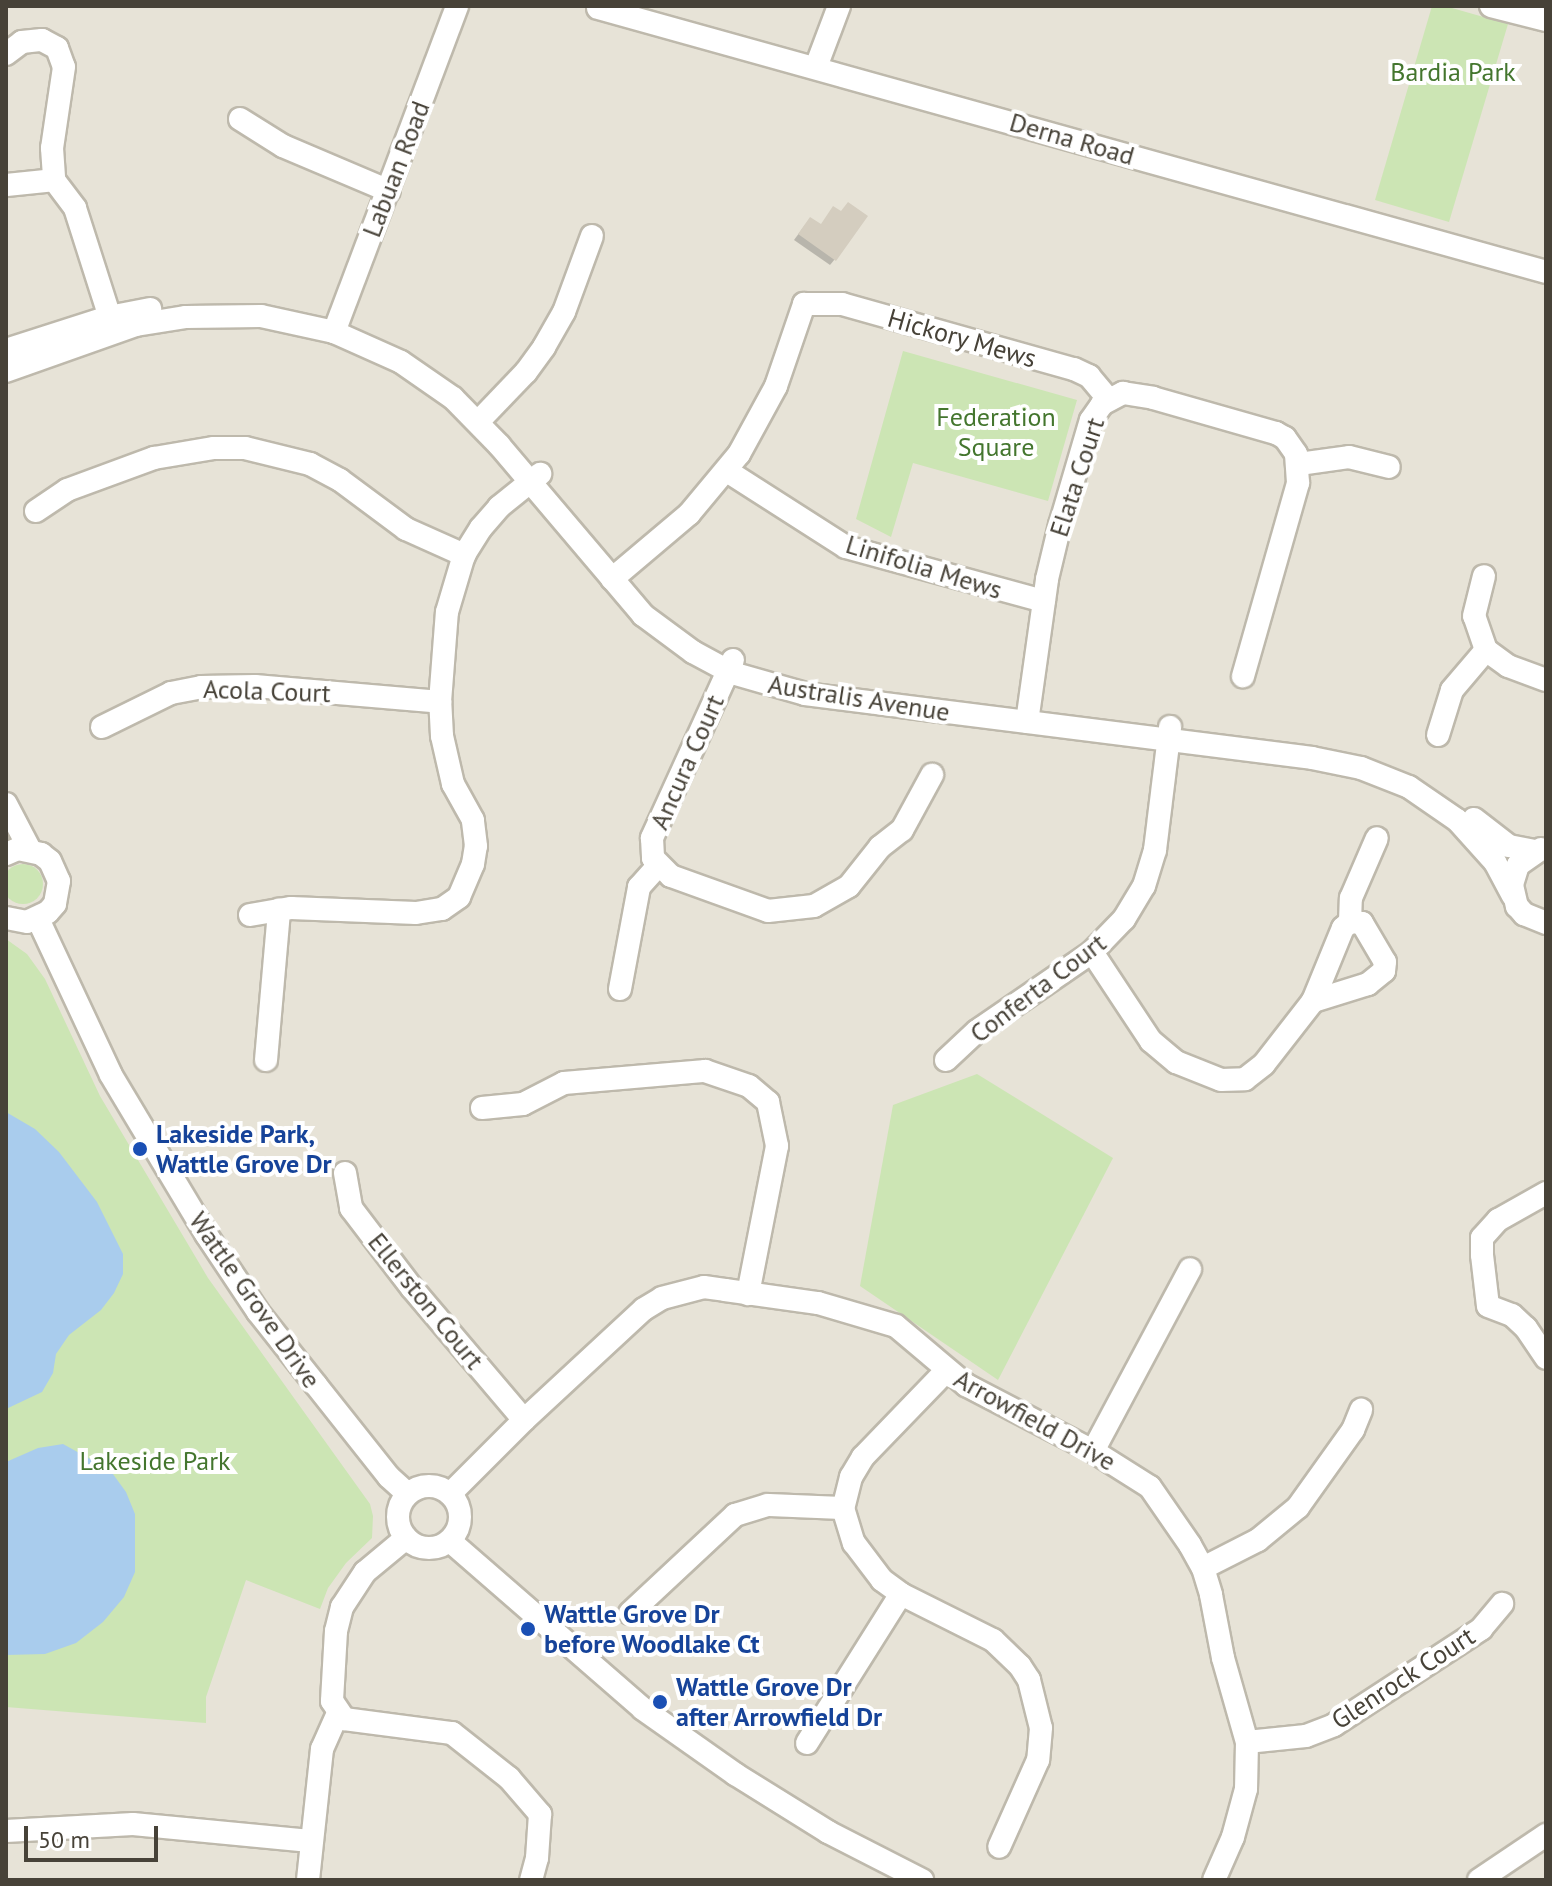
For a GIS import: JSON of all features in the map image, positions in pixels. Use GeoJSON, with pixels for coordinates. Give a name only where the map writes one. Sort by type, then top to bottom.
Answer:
{"type":"FeatureCollection","features":[{"type":"Feature","properties":{"kind":"street","name":"Labuan Road"},"geometry":{"type":"LineString","coordinates":[[336,326],[457,6]]}},
{"type":"Feature","properties":{"kind":"street"},"geometry":{"type":"LineString","coordinates":[[816,67],[839,6]]}},
{"type":"Feature","properties":{"kind":"street"},"geometry":{"type":"LineString","coordinates":[[1491,6],[1546,20]]}},
{"type":"Feature","properties":{"kind":"street","name":"Derna Road"},"geometry":{"type":"LineString","coordinates":[[598,8],[1546,272]]}},
{"type":"Feature","properties":{"kind":"street"},"geometry":{"type":"LineString","coordinates":[[6,54],[22,42],[42,40],[57,48],[64,67],[52,148],[54,180]]}},
{"type":"Feature","properties":{"kind":"street"},"geometry":{"type":"LineString","coordinates":[[240,119],[283,146],[389,191]]}},
{"type":"Feature","properties":{"kind":"street"},"geometry":{"type":"LineString","coordinates":[[6,185],[54,180],[63,187],[75,208],[112,325]]}},
{"type":"Feature","properties":{"kind":"street"},"geometry":{"type":"LineString","coordinates":[[483,417],[526,372],[555,329],[592,236]]}},
{"type":"Feature","properties":{"kind":"street","name":"Australis Avenue"},"geometry":{"type":"LineString","coordinates":[[6,350],[112,325],[178,305],[237,302],[300,310],[336,326],[389,342],[426,363],[483,417],[617,575],[652,622],[730,665],[814,684],[1028,716],[1327,747],[1369,757],[1435,789],[1509,846],[1540,850]]}},
{"type":"Feature","properties":{"kind":"street","name":"Hickory Mews"},"geometry":{"type":"LineString","coordinates":[[727,471],[776,386],[804,304],[842,304],[1074,369],[1089,376],[1108,399]]}},
{"type":"Feature","properties":{"kind":"street","name":"Australis Avenue"},"geometry":{"type":"LineString","coordinates":[[6,371],[112,325]]}},
{"type":"Feature","properties":{"kind":"street","name":"Elata Court"},"geometry":{"type":"LineString","coordinates":[[1028,716],[1054,545],[1087,433],[1096,411],[1108,399],[1123,393],[1141,394],[1276,433],[1292,446],[1299,464]]}},
{"type":"Feature","properties":{"kind":"street"},"geometry":{"type":"LineString","coordinates":[[36,511],[67,490],[154,458],[214,448],[245,448],[310,464],[340,480],[406,529],[464,555]]}},
{"type":"Feature","properties":{"kind":"street"},"geometry":{"type":"LineString","coordinates":[[1243,676],[1298,483],[1299,464],[1349,457],[1389,467]]}},
{"type":"Feature","properties":{"kind":"street"},"geometry":{"type":"LineString","coordinates":[[617,575],[682,521],[727,471]]}},
{"type":"Feature","properties":{"kind":"street","name":"Linifolia Mews"},"geometry":{"type":"LineString","coordinates":[[727,471],[846,547],[1044,601]]}},
{"type":"Feature","properties":{"kind":"street"},"geometry":{"type":"LineString","coordinates":[[250,915],[279,910],[416,913],[442,909],[459,897],[473,864],[476,846],[473,820],[445,762],[440,702],[447,612],[464,555],[499,507],[535,478]]}},
{"type":"Feature","properties":{"kind":"street"},"geometry":{"type":"LineString","coordinates":[[1484,576],[1474,616],[1486,650],[1508,666],[1546,680]]}},
{"type":"Feature","properties":{"kind":"street"},"geometry":{"type":"LineString","coordinates":[[1438,735],[1452,690],[1486,650]]}},
{"type":"Feature","properties":{"kind":"street","name":"Ancura Court"},"geometry":{"type":"LineString","coordinates":[[730,665],[652,838],[653,858],[658,866],[679,880],[768,911],[814,906],[849,886],[880,847],[902,830],[932,775]]}},
{"type":"Feature","properties":{"kind":"street","name":"Acola Court"},"geometry":{"type":"LineString","coordinates":[[102,727],[171,693],[201,687],[255,686],[440,702]]}},
{"type":"Feature","properties":{"kind":"street","name":"Australis Avenue"},"geometry":{"type":"LineString","coordinates":[[1170,733],[1330,760],[1392,779],[1440,806],[1472,833],[1495,862],[1519,905],[1546,941]]}},
{"type":"Feature","properties":{"kind":"street","name":"Conferta Court"},"geometry":{"type":"LineString","coordinates":[[946,1060],[977,1031],[1092,952],[1124,919],[1147,877],[1158,830],[1170,733]]}},
{"type":"Feature","properties":{"kind":"street"},"geometry":{"type":"LineString","coordinates":[[6,804],[30,850],[50,861],[59,881],[55,904],[38,919],[17,922],[6,918]]}},
{"type":"Feature","properties":{"kind":"street"},"geometry":{"type":"LineString","coordinates":[[1092,952],[1151,1041],[1176,1062],[1221,1080],[1238,1081],[1257,1071],[1313,1001],[1343,928],[1350,922],[1351,898],[1377,838]]}},
{"type":"Feature","properties":{"kind":"street"},"geometry":{"type":"LineString","coordinates":[[6,854],[30,850]]}},
{"type":"Feature","properties":{"kind":"street"},"geometry":{"type":"LineString","coordinates":[[1540,850],[1525,857],[1514,875],[1519,905],[1546,923]]}},
{"type":"Feature","properties":{"kind":"street","name":"Ancura Court"},"geometry":{"type":"LineString","coordinates":[[620,989],[639,887],[658,866]]}},
{"type":"Feature","properties":{"kind":"street"},"geometry":{"type":"LineString","coordinates":[[266,1060],[279,910]]}},
{"type":"Feature","properties":{"kind":"street","name":"Wattle Grove Drive"},"geometry":{"type":"LineString","coordinates":[[38,919],[111,1075],[211,1241],[258,1312],[389,1477],[408,1494]]}},
{"type":"Feature","properties":{"kind":"street"},"geometry":{"type":"LineString","coordinates":[[1313,1001],[1368,984],[1385,968],[1365,926],[1350,922]]}},
{"type":"Feature","properties":{"kind":"street"},"geometry":{"type":"LineString","coordinates":[[482,1108],[523,1104],[564,1083],[705,1071],[749,1086],[768,1102],[777,1146],[748,1294]]}},
{"type":"Feature","properties":{"kind":"street","name":"Ellerston Court"},"geometry":{"type":"LineString","coordinates":[[345,1173],[351,1208],[412,1288],[524,1420]]}},
{"type":"Feature","properties":{"kind":"street"},"geometry":{"type":"LineString","coordinates":[[1546,1193],[1498,1220],[1482,1238],[1488,1306],[1512,1315],[1526,1328],[1546,1358]]}},
{"type":"Feature","properties":{"kind":"street"},"geometry":{"type":"LineString","coordinates":[[1093,1451],[1190,1269]]}},
{"type":"Feature","properties":{"kind":"street","name":"Arrowfield Drive"},"geometry":{"type":"LineString","coordinates":[[450,1494],[524,1420],[644,1309],[662,1298],[704,1287],[818,1303],[896,1326],[946,1371],[996,1403],[1093,1451],[1150,1487],[1165,1504],[1203,1568],[1247,1742],[1246,1789],[1222,1877]]}},
{"type":"Feature","properties":{"kind":"street"},"geometry":{"type":"LineString","coordinates":[[946,1371],[863,1457],[851,1477],[843,1508],[846,1524],[864,1560],[901,1594],[993,1640],[1020,1666],[1032,1688],[1041,1728],[1038,1760],[999,1847]]}},
{"type":"Feature","properties":{"kind":"street"},"geometry":{"type":"LineString","coordinates":[[1203,1568],[1258,1540],[1298,1507],[1353,1430],[1361,1410]]}},
{"type":"Feature","properties":{"kind":"street"},"geometry":{"type":"LineString","coordinates":[[425,1486],[450,1494],[461,1517],[450,1541],[432,1549],[422,1548],[406,1538],[398,1515],[408,1494],[425,1486]]}},
{"type":"Feature","properties":{"kind":"street"},"geometry":{"type":"LineString","coordinates":[[630,1613],[735,1515],[768,1505],[843,1508]]}},
{"type":"Feature","properties":{"kind":"street"},"geometry":{"type":"LineString","coordinates":[[406,1538],[365,1572],[342,1607],[331,1686],[338,1713],[344,1719],[452,1733],[509,1778],[540,1814],[537,1858],[531,1880]]}},
{"type":"Feature","properties":{"kind":"street"},"geometry":{"type":"LineString","coordinates":[[450,1541],[643,1709],[735,1774],[828,1832],[922,1880]]}},
{"type":"Feature","properties":{"kind":"street"},"geometry":{"type":"LineString","coordinates":[[807,1743],[901,1594]]}},
{"type":"Feature","properties":{"kind":"street","name":"Glenrock Court"},"geometry":{"type":"LineString","coordinates":[[1247,1742],[1306,1736],[1334,1725],[1481,1629],[1502,1604]]}},
{"type":"Feature","properties":{"kind":"street"},"geometry":{"type":"LineString","coordinates":[[308,1880],[322,1749],[338,1713]]}},
{"type":"Feature","properties":{"kind":"street"},"geometry":{"type":"LineString","coordinates":[[6,1831],[133,1824],[310,1841]]}},
{"type":"Feature","properties":{"kind":"street"},"geometry":{"type":"LineString","coordinates":[[1479,1880],[1546,1835]]}},
{"type":"Feature","properties":{"kind":"shaded area"},"geometry":{"type":"Polygon","coordinates":[[[6,6],[1546,6],[1546,1880],[6,1880],[6,6]]]}},
{"type":"Feature","properties":{"kind":"green space","name":"Bardia Park"},"geometry":{"type":"Polygon","coordinates":[[[1432,6],[1445,6],[1508,24],[1449,222],[1375,200],[1432,6]]]}},
{"type":"Feature","properties":{"kind":"green space","name":"Federation Square"},"geometry":{"type":"Polygon","coordinates":[[[903,351],[1077,400],[1048,501],[913,463],[891,537],[856,519],[903,351]]]}},
{"type":"Feature","properties":{"kind":"green space"},"geometry":{"type":"Polygon","coordinates":[[[23,864],[37,870],[43,884],[37,898],[23,904],[9,898],[3,884],[9,870],[23,864]]]}},
{"type":"Feature","properties":{"kind":"green space","name":"Lakeside Park"},"geometry":{"type":"Polygon","coordinates":[[[6,939],[27,954],[45,979],[100,1096],[208,1278],[370,1504],[372,1538],[346,1563],[328,1588],[320,1609],[246,1580],[206,1697],[206,1723],[6,1707],[6,939]]]}},
{"type":"Feature","properties":{"kind":"green space"},"geometry":{"type":"Polygon","coordinates":[[[977,1074],[1113,1158],[998,1380],[860,1286],[893,1105],[977,1074]]]}},
{"type":"Feature","properties":{"kind":"water"},"geometry":{"type":"Polygon","coordinates":[[[6,1112],[35,1129],[59,1152],[97,1202],[123,1254],[123,1274],[101,1310],[69,1335],[56,1354],[53,1373],[42,1392],[6,1409],[6,1112]]]}},
{"type":"Feature","properties":{"kind":"water"},"geometry":{"type":"Polygon","coordinates":[[[63,1444],[110,1470],[126,1492],[135,1514],[135,1572],[124,1597],[103,1622],[76,1643],[45,1654],[6,1655],[6,1462],[38,1448],[63,1444]]]}},
{"type":"Feature","properties":{"kind":"building"},"geometry":{"type":"Polygon","coordinates":[[[848,202],[868,216],[836,261],[798,234],[810,217],[821,224],[833,206],[841,211],[848,202]]]}},
{"type":"Feature","properties":{"kind":"place","name":"Lakeside Park, Wattle Grove Dr"},"geometry":{"type":"Point","coordinates":[140,1149]}},
{"type":"Feature","properties":{"kind":"place","name":"Wattle Grove Dr before Woodlake Ct"},"geometry":{"type":"Point","coordinates":[528,1629]}},
{"type":"Feature","properties":{"kind":"place","name":"Wattle Grove Dr after Arrowfield Dr"},"geometry":{"type":"Point","coordinates":[660,1702]}}]}
